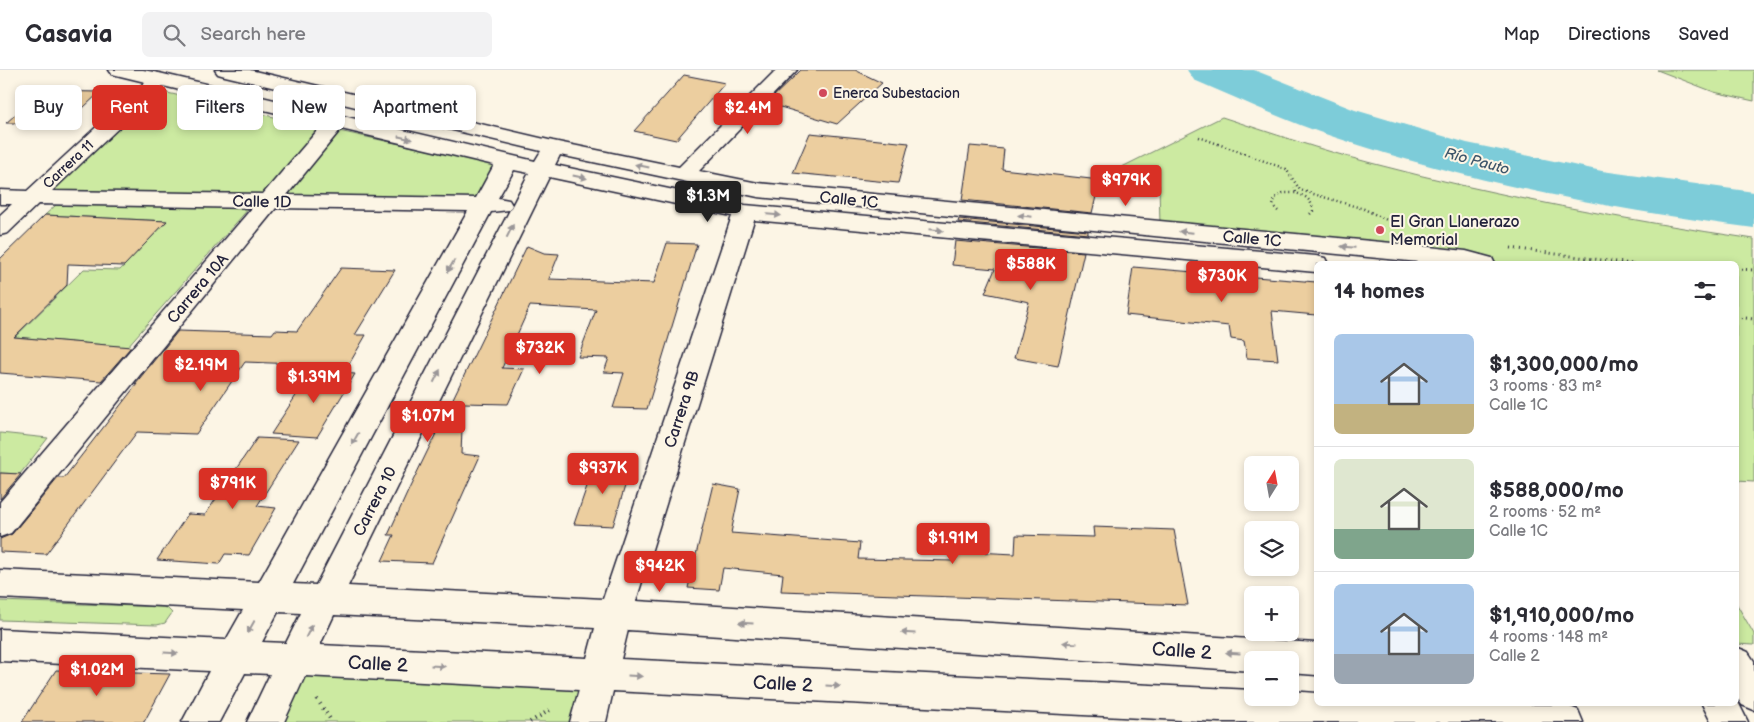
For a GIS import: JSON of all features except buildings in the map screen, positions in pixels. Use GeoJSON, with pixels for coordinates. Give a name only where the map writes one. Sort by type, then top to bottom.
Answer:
{"type":"FeatureCollection","features":[{"type":"Feature","properties":{"kind":"street","name":"Calle 1C"},"geometry":{"type":"LineString","coordinates":[[119,70],[273,107]]}},
{"type":"Feature","properties":{"kind":"street","name":"Calle 1C"},"geometry":{"type":"LineString","coordinates":[[225,70],[745,212],[1314,264]]}},
{"type":"Feature","properties":{"kind":"street"},"geometry":{"type":"LineString","coordinates":[[683,175],[787,70]]}},
{"type":"Feature","properties":{"kind":"street","name":"Carrera 11"},"geometry":{"type":"LineString","coordinates":[[0,228],[159,79]]}},
{"type":"Feature","properties":{"kind":"street","name":"Calle 1C"},"geometry":{"type":"LineString","coordinates":[[345,124],[507,162],[548,158],[683,175],[758,190],[1392,251],[1473,261]]}},
{"type":"Feature","properties":{"kind":"street","name":"Carrera 10A"},"geometry":{"type":"LineString","coordinates":[[0,524],[329,130]]}},
{"type":"Feature","properties":{"kind":"street","name":"Carrera 10"},"geometry":{"type":"LineString","coordinates":[[265,722],[548,158]]}},
{"type":"Feature","properties":{"kind":"street"},"geometry":{"type":"LineString","coordinates":[[200,722],[507,162]]}},
{"type":"Feature","properties":{"kind":"street","name":"Calle 1D"},"geometry":{"type":"LineString","coordinates":[[0,197],[523,205]]}},
{"type":"Feature","properties":{"kind":"street","name":"Carrera 9B"},"geometry":{"type":"LineString","coordinates":[[588,722],[614,614],[745,212]]}},
{"type":"Feature","properties":{"kind":"street","name":"Calle 2"},"geometry":{"type":"LineString","coordinates":[[0,584],[614,614],[1314,658]]}},
{"type":"Feature","properties":{"kind":"street","name":"Calle 2"},"geometry":{"type":"LineString","coordinates":[[0,645],[1565,722]]}},
{"type":"Feature","properties":{"kind":"street"},"geometry":{"type":"LineString","coordinates":[[1721,706],[1730,722]]}},
{"type":"Feature","properties":{"kind":"path"},"geometry":{"type":"LineString","coordinates":[[1199,137],[1286,169],[1291,173],[1296,193]]}},
{"type":"Feature","properties":{"kind":"path"},"geometry":{"type":"LineString","coordinates":[[1295,186],[1302,191],[1364,209],[1391,223]]}},
{"type":"Feature","properties":{"kind":"path"},"geometry":{"type":"LineString","coordinates":[[1282,214],[1273,206],[1275,198],[1283,193],[1296,193],[1305,196],[1312,204],[1313,211],[1306,216]]}},
{"type":"Feature","properties":{"kind":"path"},"geometry":{"type":"LineString","coordinates":[[1739,269],[1754,270]]}},
{"type":"Feature","properties":{"kind":"path"},"geometry":{"type":"LineString","coordinates":[[1739,317],[1754,319]]}},
{"type":"Feature","properties":{"kind":"green space"},"geometry":{"type":"Polygon","coordinates":[[[1657,70],[1754,70],[1754,101],[1714,92],[1657,70]]]}},
{"type":"Feature","properties":{"kind":"green space"},"geometry":{"type":"Polygon","coordinates":[[[167,93],[177,95],[177,130],[263,130],[263,115],[273,117],[273,130],[321,130],[269,195],[47,191],[112,130],[167,130],[167,93]]]}},
{"type":"Feature","properties":{"kind":"green space"},"geometry":{"type":"Polygon","coordinates":[[[1222,117],[1352,158],[1513,197],[1658,224],[1754,239],[1754,482],[1739,481],[1739,261],[1468,261],[1160,225],[1159,185],[1100,178],[1222,117]]]}},
{"type":"Feature","properties":{"kind":"green space"},"geometry":{"type":"Polygon","coordinates":[[[334,130],[498,165],[480,198],[281,196],[334,130]]]}},
{"type":"Feature","properties":{"kind":"green space"},"geometry":{"type":"Polygon","coordinates":[[[56,205],[250,207],[127,347],[15,337],[84,269],[120,270],[167,221],[45,215],[56,205]]]}},
{"type":"Feature","properties":{"kind":"green space"},"geometry":{"type":"Polygon","coordinates":[[[0,433],[48,438],[20,474],[0,473],[0,433]]]}},
{"type":"Feature","properties":{"kind":"green space"},"geometry":{"type":"Polygon","coordinates":[[[0,601],[163,607],[172,613],[165,623],[157,625],[0,620],[0,601]]]}},
{"type":"Feature","properties":{"kind":"green space"},"geometry":{"type":"Polygon","coordinates":[[[1739,608],[1754,634],[1754,645],[1739,644],[1739,608]]]}},
{"type":"Feature","properties":{"kind":"green space"},"geometry":{"type":"Polygon","coordinates":[[[299,671],[587,686],[578,722],[274,722],[299,671]]]}},
{"type":"Feature","properties":{"kind":"waterway","name":"Río Pauto"},"geometry":{"type":"LineString","coordinates":[[1211,70],[1337,121],[1453,156],[1552,179],[1602,188],[1653,197],[1754,210]]}},
{"type":"Feature","properties":{"kind":"place","name":"Enerca Subestacion"},"geometry":{"type":"Point","coordinates":[823,93]}},
{"type":"Feature","properties":{"kind":"place","name":"El Gran Llanerazo Memorial"},"geometry":{"type":"Point","coordinates":[1380,230]}}]}
